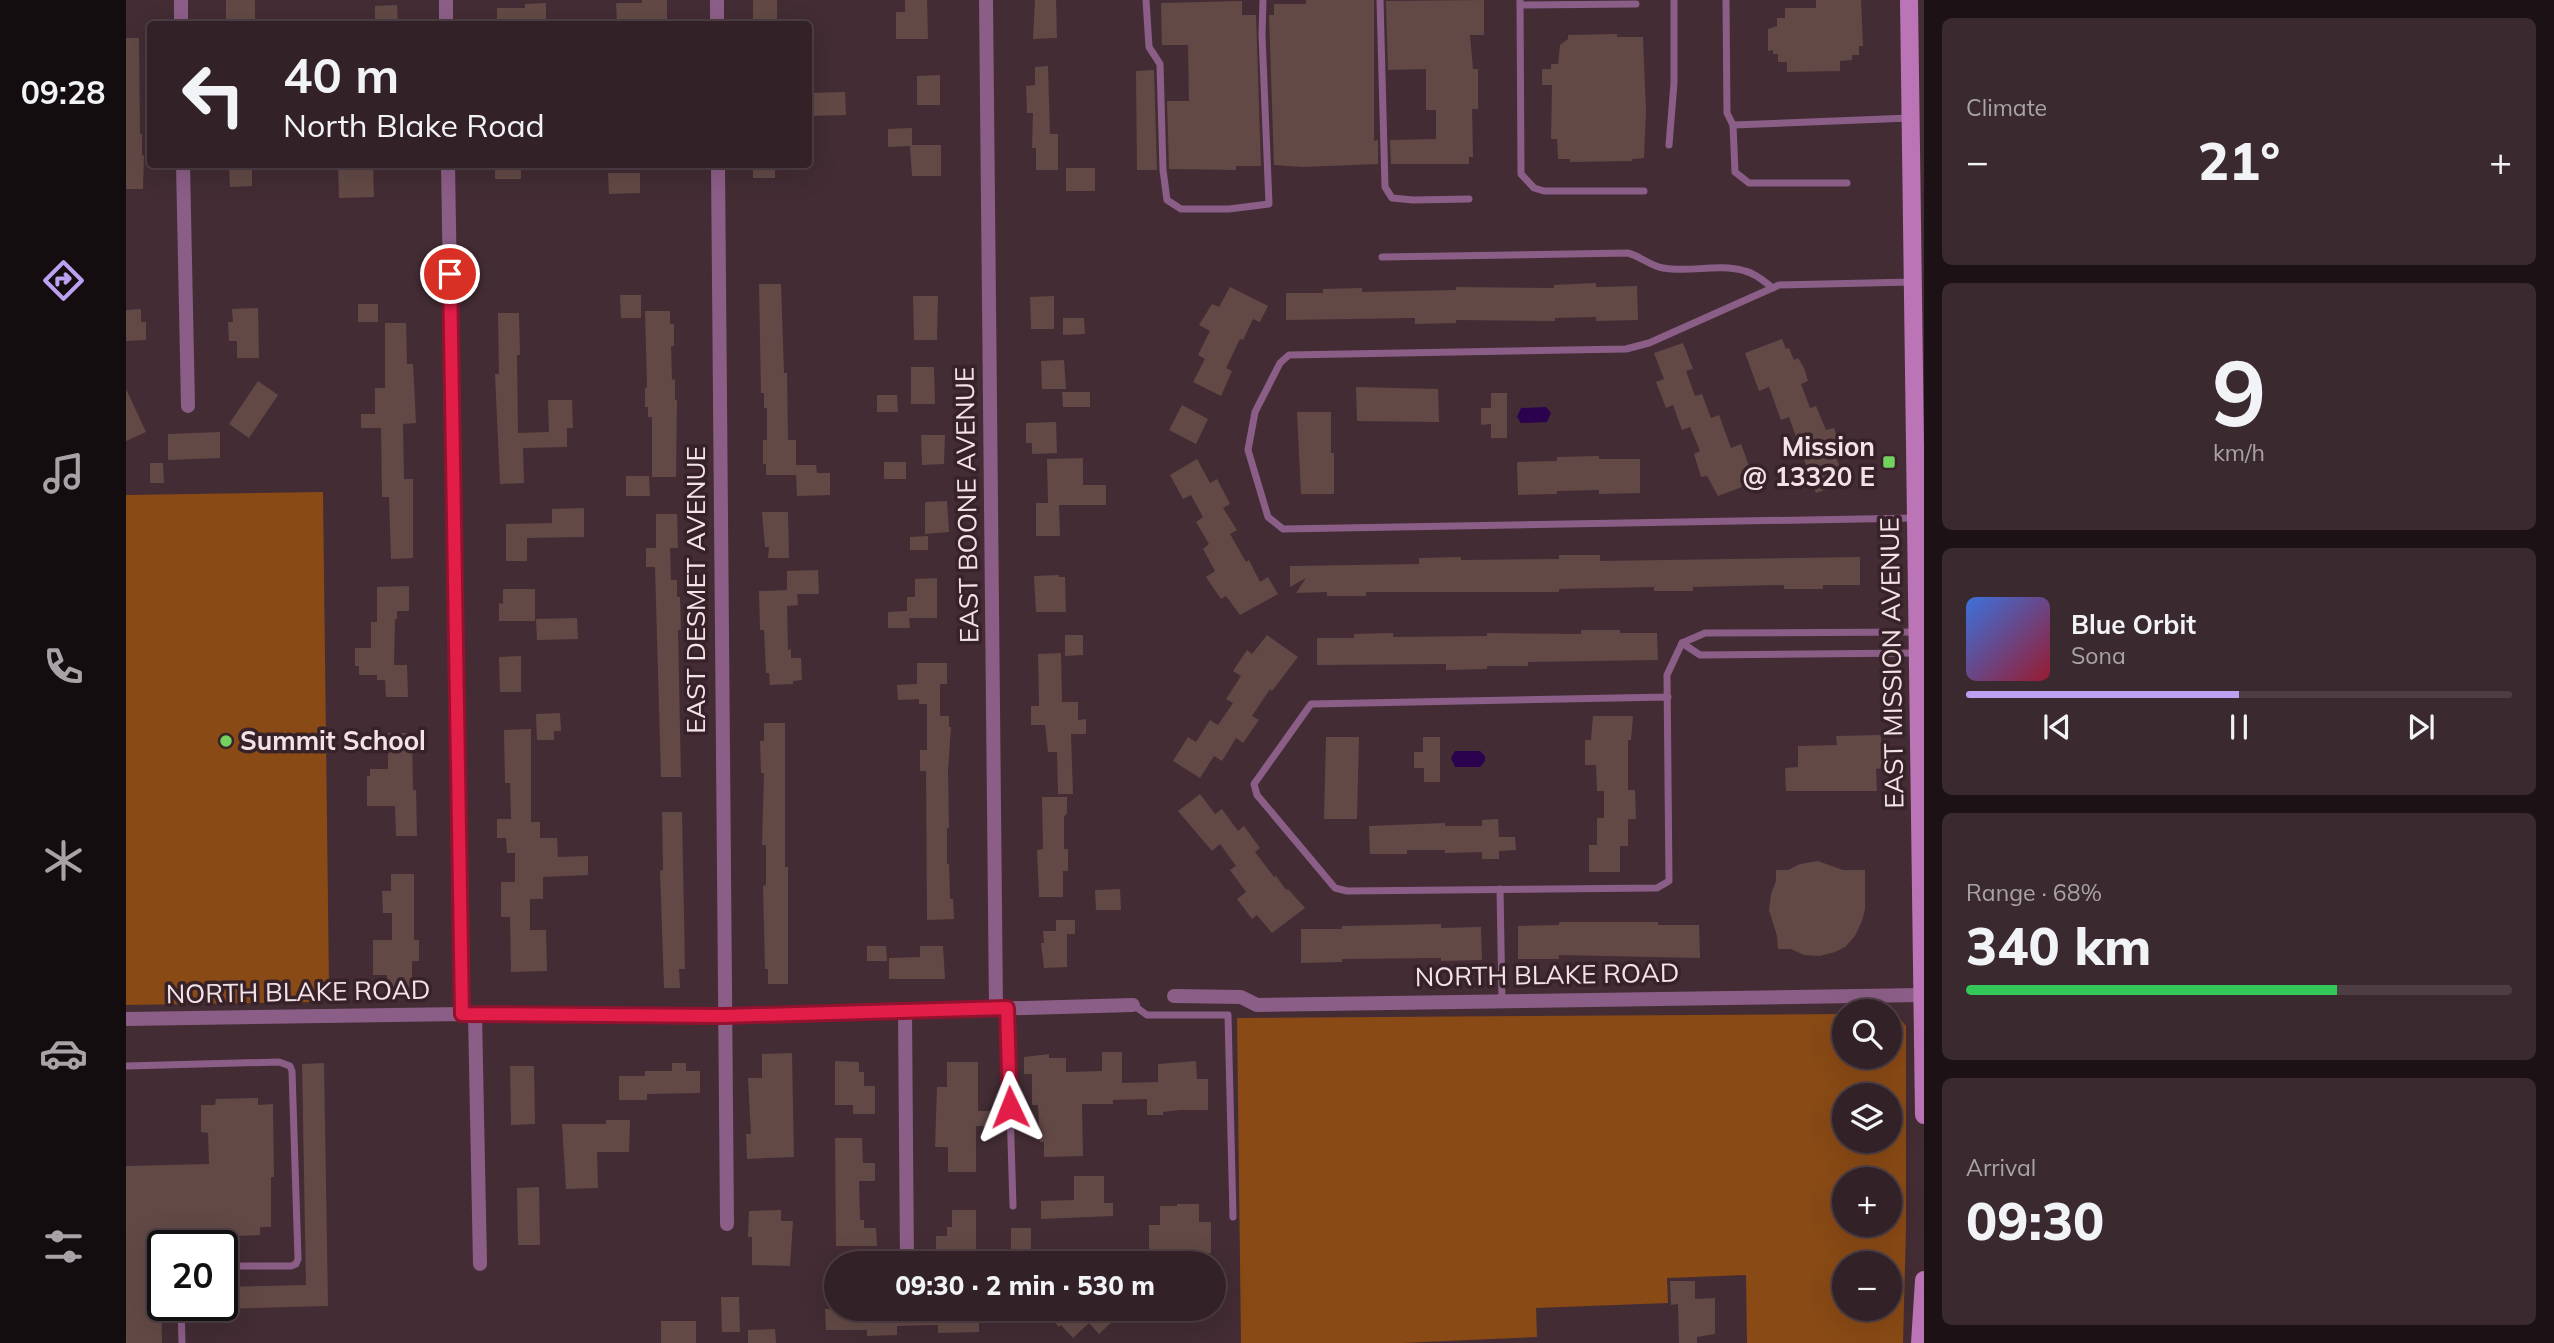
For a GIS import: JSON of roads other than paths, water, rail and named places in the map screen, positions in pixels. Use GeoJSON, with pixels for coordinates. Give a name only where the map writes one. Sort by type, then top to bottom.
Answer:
{"type":"FeatureCollection","features":[{"type":"Feature","properties":{"kind":"street"},"geometry":{"type":"LineString","coordinates":[[181,0],[181,21]]}},
{"type":"Feature","properties":{"kind":"street"},"geometry":{"type":"LineString","coordinates":[[446,0],[446,21]]}},
{"type":"Feature","properties":{"kind":"street"},"geometry":{"type":"LineString","coordinates":[[717,0],[717,21]]}},
{"type":"Feature","properties":{"kind":"street","name":"EAST BOONE AVENUE"},"geometry":{"type":"LineString","coordinates":[[986,0],[1002,1009]]}},
{"type":"Feature","properties":{"kind":"street","name":"EAST MISSION AVENUE"},"geometry":{"type":"LineString","coordinates":[[1909,0],[1924,1115]]}},
{"type":"Feature","properties":{"kind":"street"},"geometry":{"type":"LineString","coordinates":[[183,168],[188,406]]}},
{"type":"Feature","properties":{"kind":"street"},"geometry":{"type":"LineString","coordinates":[[449,168],[469,1014],[480,1264]]}},
{"type":"Feature","properties":{"kind":"street","name":"EAST DESMET AVENUE"},"geometry":{"type":"LineString","coordinates":[[718,168],[723,1016]]}},
{"type":"Feature","properties":{"kind":"street","name":"NORTH BLAKE ROAD"},"geometry":{"type":"LineString","coordinates":[[1174,996],[1241,997],[1257,1005],[1503,1001],[1923,1000]]}},
{"type":"Feature","properties":{"kind":"street","name":"NORTH BLAKE ROAD"},"geometry":{"type":"LineString","coordinates":[[126,1020],[469,1014],[723,1016],[1133,1005]]}},
{"type":"Feature","properties":{"kind":"street"},"geometry":{"type":"LineString","coordinates":[[905,1012],[907,1251]]}},
{"type":"Feature","properties":{"kind":"street"},"geometry":{"type":"LineString","coordinates":[[723,1016],[727,1224]]}},
{"type":"Feature","properties":{"kind":"street"},"geometry":{"type":"LineString","coordinates":[[1920,1343],[1924,1280]]}},
{"type":"Feature","properties":{"kind":"lane"},"geometry":{"type":"LineString","coordinates":[[1146,0],[1149,47],[1160,64],[1163,170],[1167,200],[1181,209],[1229,209],[1269,204],[1263,0]]}},
{"type":"Feature","properties":{"kind":"lane"},"geometry":{"type":"LineString","coordinates":[[1380,0],[1385,187],[1392,198],[1469,200]]}},
{"type":"Feature","properties":{"kind":"lane"},"geometry":{"type":"LineString","coordinates":[[1669,145],[1674,83],[1674,0]]}},
{"type":"Feature","properties":{"kind":"lane"},"geometry":{"type":"LineString","coordinates":[[1726,0],[1727,113],[1733,125],[1735,172],[1748,183],[1847,183]]}},
{"type":"Feature","properties":{"kind":"lane"},"geometry":{"type":"LineString","coordinates":[[1636,4],[1520,2],[1521,174],[1534,188],[1544,191],[1644,191]]}},
{"type":"Feature","properties":{"kind":"lane"},"geometry":{"type":"LineString","coordinates":[[1733,125],[1911,118]]}},
{"type":"Feature","properties":{"kind":"lane"},"geometry":{"type":"LineString","coordinates":[[1382,257],[1628,253],[1642,257],[1660,268],[1680,270],[1718,267],[1746,271],[1773,288]]}},
{"type":"Feature","properties":{"kind":"lane"},"geometry":{"type":"LineString","coordinates":[[1913,282],[1779,285],[1649,343],[1626,349],[1289,355],[1280,363],[1255,412],[1248,450],[1268,517],[1283,529],[1917,518]]}},
{"type":"Feature","properties":{"kind":"lane"},"geometry":{"type":"LineString","coordinates":[[1668,697],[1311,704],[1254,784],[1257,795],[1335,888],[1347,891],[1657,888],[1669,881],[1668,697],[1667,675],[1682,643],[1705,633],[1919,632]]}},
{"type":"Feature","properties":{"kind":"lane"},"geometry":{"type":"LineString","coordinates":[[1682,643],[1700,655],[1919,653]]}},
{"type":"Feature","properties":{"kind":"lane"},"geometry":{"type":"LineString","coordinates":[[1500,889],[1503,1001]]}},
{"type":"Feature","properties":{"kind":"lane"},"geometry":{"type":"LineString","coordinates":[[1133,1005],[1147,1015],[1228,1014],[1233,1217]]}},
{"type":"Feature","properties":{"kind":"lane"},"geometry":{"type":"LineString","coordinates":[[1002,1009],[1013,1206]]}},
{"type":"Feature","properties":{"kind":"lane"},"geometry":{"type":"LineString","coordinates":[[126,1066],[279,1062],[290,1066],[298,1259],[296,1264],[291,1266],[238,1266]]}},
{"type":"Feature","properties":{"kind":"lane"},"geometry":{"type":"LineString","coordinates":[[181,1321],[182,1343]]}},
{"type":"Feature","properties":{"kind":"place","name":"Mission @ 13320 E"},"geometry":{"type":"Point","coordinates":[1889,462]}},
{"type":"Feature","properties":{"kind":"place","name":"Summit School"},"geometry":{"type":"Point","coordinates":[226,741]}}]}
